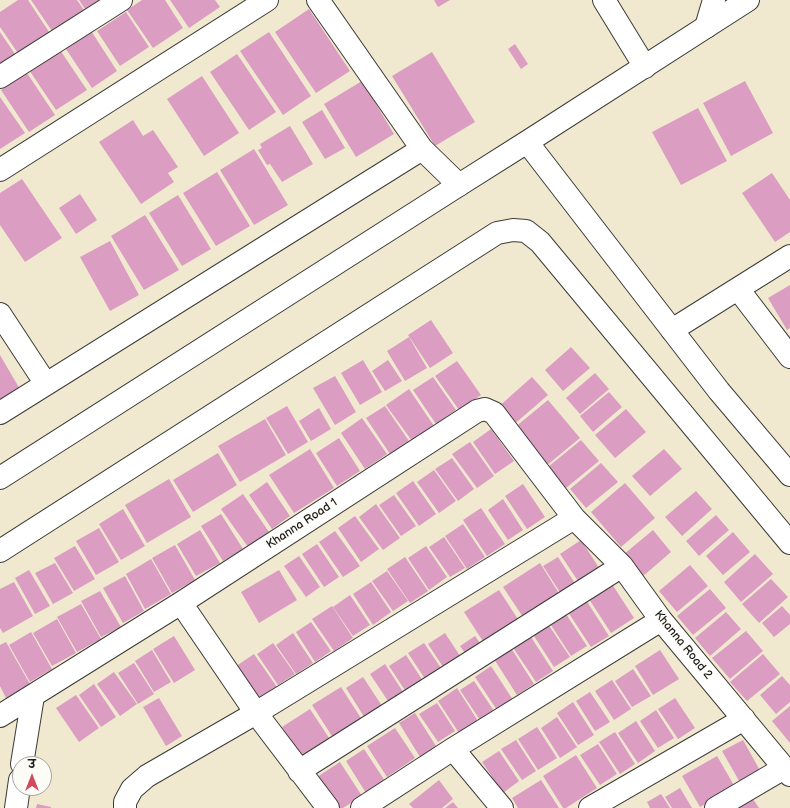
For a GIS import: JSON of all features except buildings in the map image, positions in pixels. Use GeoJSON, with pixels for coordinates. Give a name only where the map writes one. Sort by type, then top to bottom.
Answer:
{"type":"FeatureCollection","features":[{"type":"Feature","properties":{"kind":"street"},"geometry":{"type":"LineString","coordinates":[[0,77],[120,0]]}},
{"type":"Feature","properties":{"kind":"street"},"geometry":{"type":"LineString","coordinates":[[0,170],[267,0]]}},
{"type":"Feature","properties":{"kind":"street"},"geometry":{"type":"LineString","coordinates":[[318,0],[422,149],[459,185]]}},
{"type":"Feature","properties":{"kind":"street"},"geometry":{"type":"LineString","coordinates":[[604,0],[645,67]]}},
{"type":"Feature","properties":{"kind":"street"},"geometry":{"type":"LineString","coordinates":[[706,27],[714,0]]}},
{"type":"Feature","properties":{"kind":"street"},"geometry":{"type":"LineString","coordinates":[[0,478],[748,0]]}},
{"type":"Feature","properties":{"kind":"street"},"geometry":{"type":"LineString","coordinates":[[528,142],[719,391],[790,475]]}},
{"type":"Feature","properties":{"kind":"street"},"geometry":{"type":"LineString","coordinates":[[0,413],[422,149]]}},
{"type":"Feature","properties":{"kind":"street"},"geometry":{"type":"LineString","coordinates":[[0,551],[497,233],[513,230],[526,231],[540,242],[790,543]]}},
{"type":"Feature","properties":{"kind":"street"},"geometry":{"type":"LineString","coordinates":[[672,330],[790,256]]}},
{"type":"Feature","properties":{"kind":"street"},"geometry":{"type":"LineString","coordinates":[[738,289],[790,357]]}},
{"type":"Feature","properties":{"kind":"street"},"geometry":{"type":"LineString","coordinates":[[0,314],[46,384]]}},
{"type":"Feature","properties":{"kind":"street","name":"Khanna Road 1"},"geometry":{"type":"LineString","coordinates":[[0,716],[181,603],[477,411],[485,410],[494,413],[574,518]]}},
{"type":"Feature","properties":{"kind":"street"},"geometry":{"type":"LineString","coordinates":[[125,808],[125,802],[132,789],[147,776],[256,713],[574,518]]}},
{"type":"Feature","properties":{"kind":"street","name":"Khanna Road 2"},"geometry":{"type":"LineString","coordinates":[[574,518],[622,566],[661,620],[787,771]]}},
{"type":"Feature","properties":{"kind":"street"},"geometry":{"type":"LineString","coordinates":[[299,771],[622,566]]}},
{"type":"Feature","properties":{"kind":"street"},"geometry":{"type":"LineString","coordinates":[[181,603],[256,713],[328,808]]}},
{"type":"Feature","properties":{"kind":"street"},"geometry":{"type":"LineString","coordinates":[[362,808],[453,749],[661,620]]}},
{"type":"Feature","properties":{"kind":"street"},"geometry":{"type":"LineString","coordinates":[[23,756],[33,696]]}},
{"type":"Feature","properties":{"kind":"street"},"geometry":{"type":"LineString","coordinates":[[590,808],[744,718]]}},
{"type":"Feature","properties":{"kind":"street"},"geometry":{"type":"LineString","coordinates":[[453,749],[502,808]]}},
{"type":"Feature","properties":{"kind":"street"},"geometry":{"type":"LineString","coordinates":[[716,808],[787,771]]}},
{"type":"Feature","properties":{"kind":"street"},"geometry":{"type":"LineString","coordinates":[[16,808],[18,796]]}}]}
